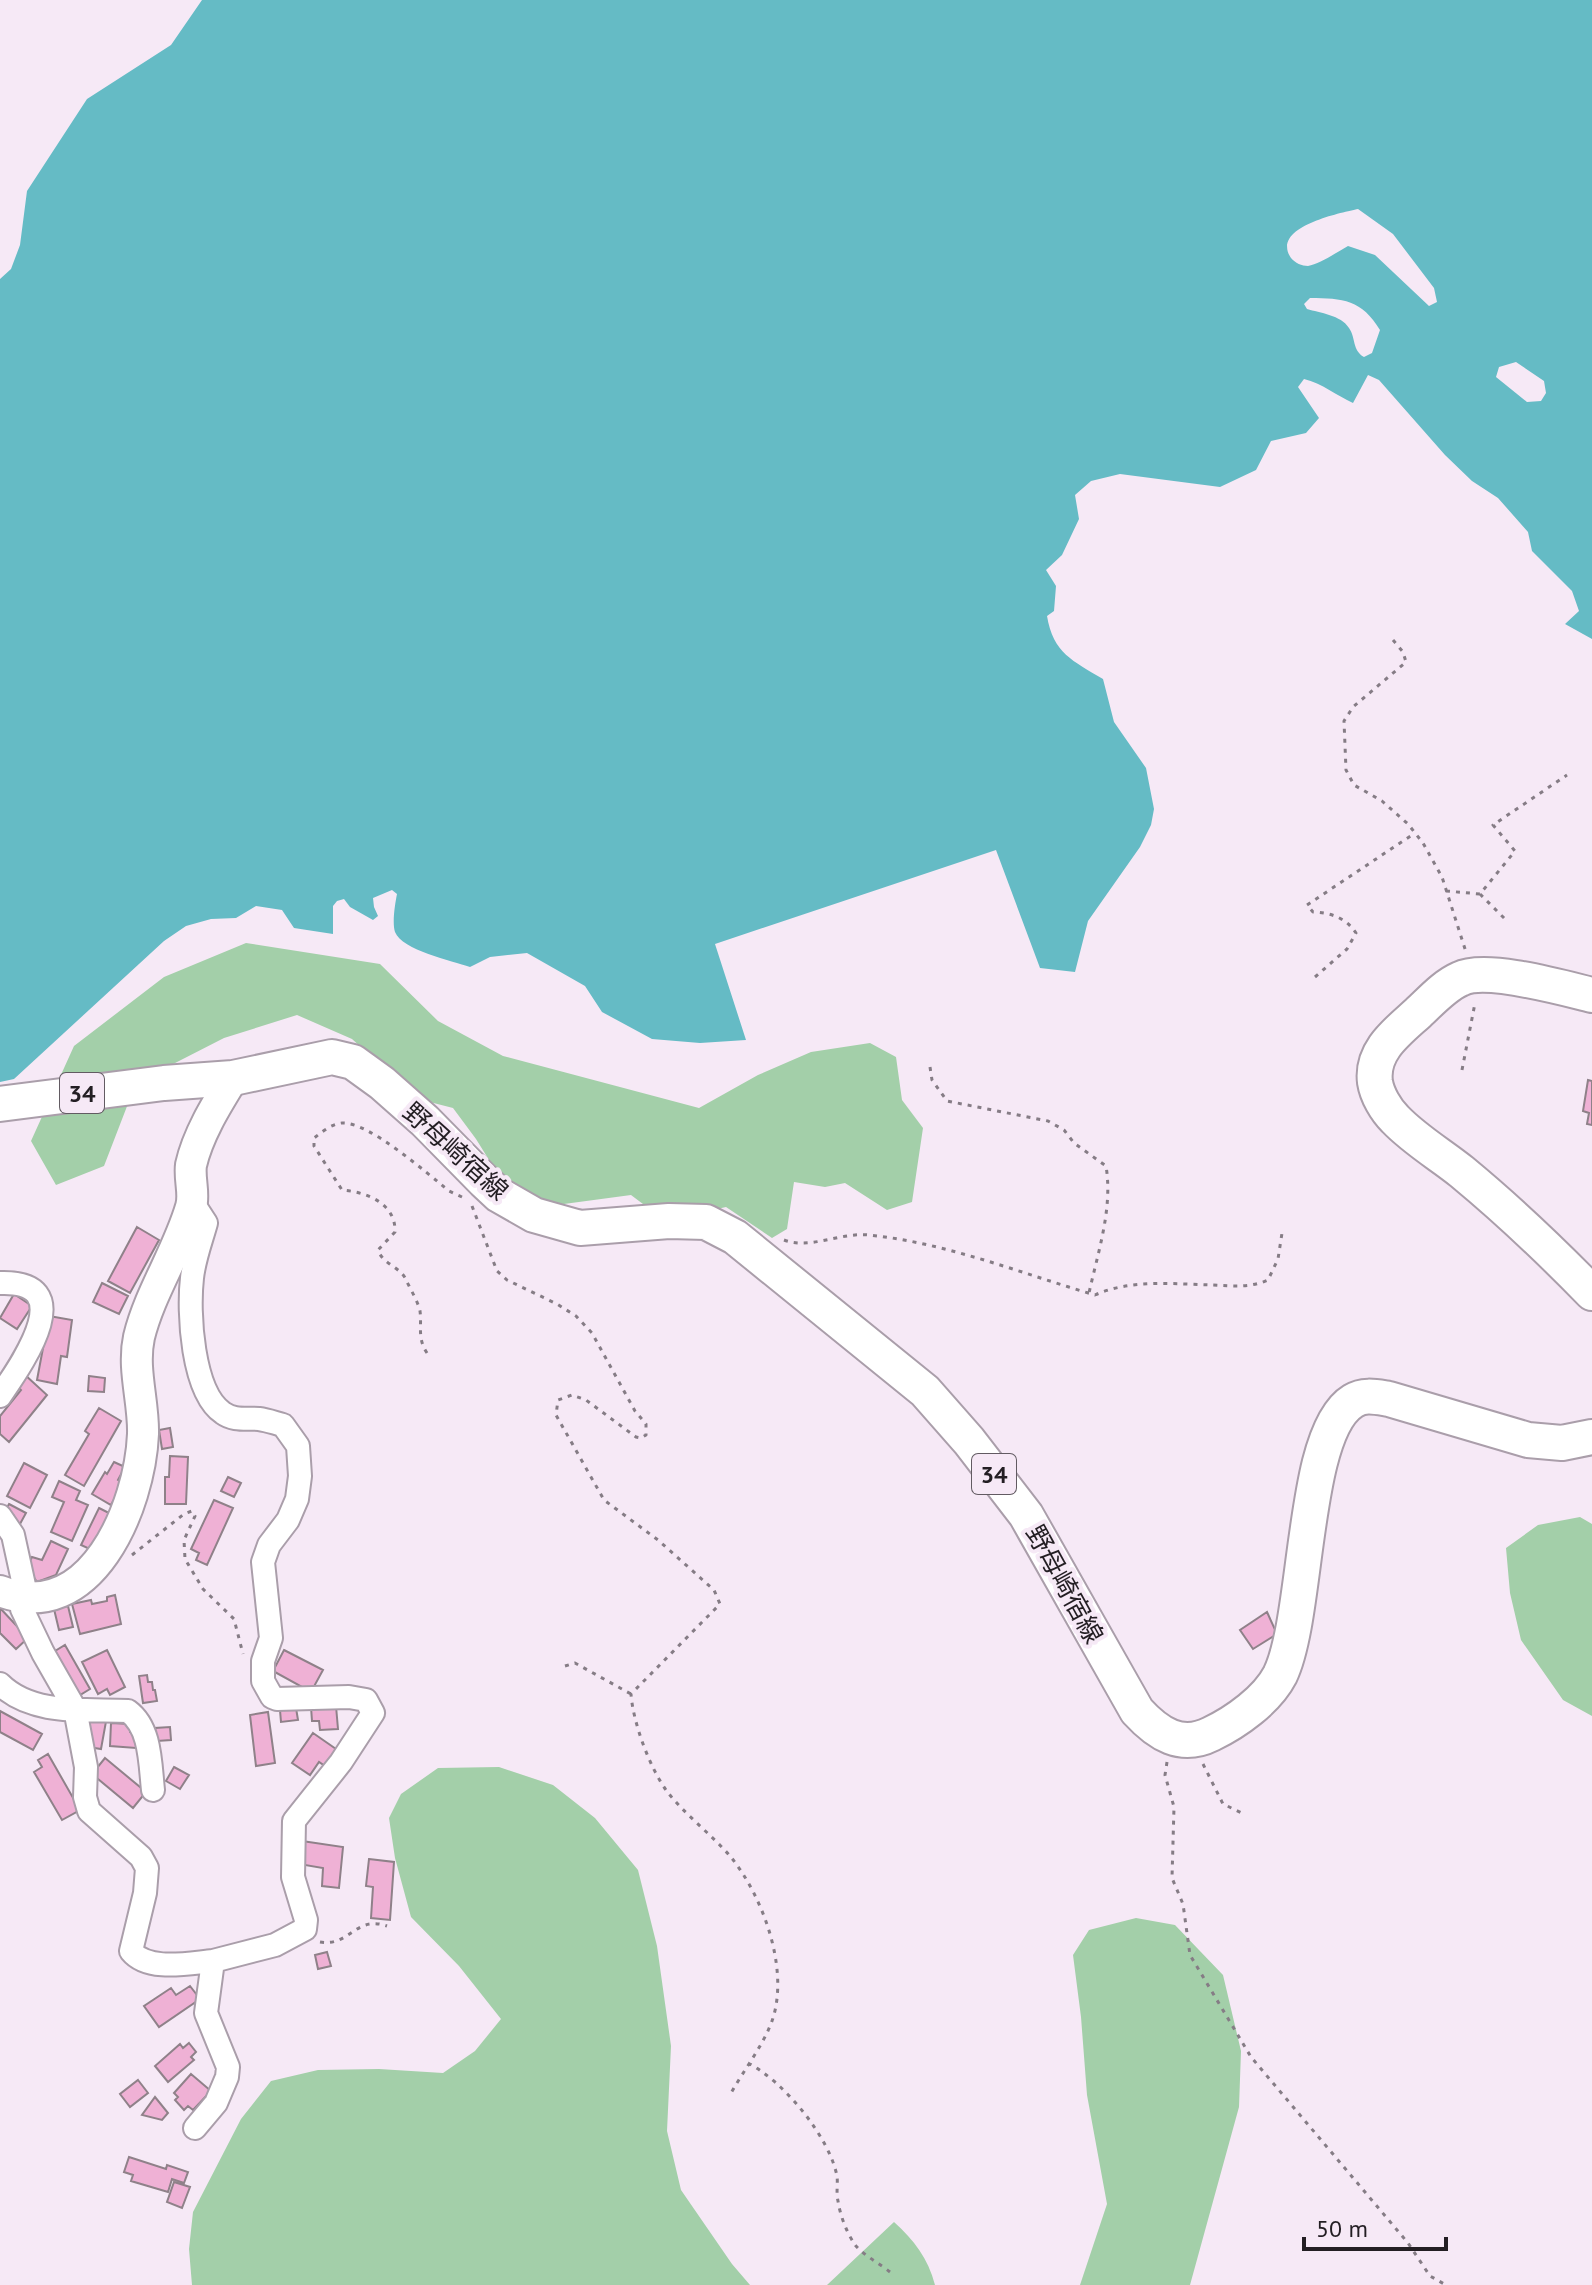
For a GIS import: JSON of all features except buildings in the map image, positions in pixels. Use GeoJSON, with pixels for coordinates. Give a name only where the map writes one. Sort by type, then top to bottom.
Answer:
{"type":"FeatureCollection","features":[{"type":"Feature","properties":{"kind":"main road"},"geometry":{"type":"LineString","coordinates":[[1592,995],[1543,983],[1478,974],[1447,987],[1379,1053],[1375,1069],[1375,1084],[1386,1107],[1400,1124],[1464,1173],[1542,1242],[1592,1293]]}},
{"type":"Feature","properties":{"kind":"main road","name":"野母崎宿線"},"geometry":{"type":"LineString","coordinates":[[0,1104],[164,1083],[233,1078],[332,1057],[353,1062],[425,1121],[478,1192],[499,1195],[534,1215],[580,1228],[669,1221],[706,1222],[735,1237],[925,1391],[969,1441],[1026,1515],[1137,1711],[1152,1727],[1182,1740]]}},
{"type":"Feature","properties":{"kind":"main road"},"geometry":{"type":"LineString","coordinates":[[1182,1740],[1224,1728],[1271,1688],[1282,1671],[1298,1600],[1317,1475],[1336,1418],[1354,1400],[1369,1396],[1389,1399],[1528,1440],[1562,1443],[1592,1437]]}},
{"type":"Feature","properties":{"kind":"street"},"geometry":{"type":"LineString","coordinates":[[16,1596],[40,1599],[62,1591],[90,1572],[119,1528],[133,1495],[143,1433],[136,1363],[139,1337],[193,1203],[191,1167],[198,1142],[233,1078]]}},
{"type":"Feature","properties":{"kind":"street"},"geometry":{"type":"LineString","coordinates":[[0,1516],[13,1535],[16,1596],[43,1653],[75,1709],[86,1767],[85,1797],[89,1811],[141,1857],[147,1868],[145,1893],[131,1951],[141,1960],[170,1964],[213,1961],[275,1945],[305,1929],[306,1920],[293,1877],[294,1821],[341,1762],[370,1719],[372,1708],[366,1700],[349,1697],[277,1699],[272,1697],[263,1681],[263,1661],[271,1638],[263,1562],[269,1545],[288,1520],[297,1499],[300,1476],[298,1446],[283,1425],[259,1419],[240,1420],[224,1414],[209,1401],[200,1376],[192,1322],[192,1277],[206,1223],[193,1203]]}},
{"type":"Feature","properties":{"kind":"street"},"geometry":{"type":"LineString","coordinates":[[0,1283],[18,1283],[31,1289],[41,1306],[41,1322],[33,1346],[0,1396]]}},
{"type":"Feature","properties":{"kind":"street"},"geometry":{"type":"LineString","coordinates":[[0,1684],[23,1700],[51,1708],[128,1711],[137,1717],[144,1732],[153,1790]]}},
{"type":"Feature","properties":{"kind":"street"},"geometry":{"type":"LineString","coordinates":[[195,2128],[216,2103],[227,2077],[225,2058],[206,2013],[213,1961]]}},
{"type":"Feature","properties":{"kind":"path"},"geometry":{"type":"LineString","coordinates":[[1393,640],[1403,652],[1406,662],[1353,707],[1344,721],[1346,770],[1354,785],[1382,801],[1415,833],[1442,877],[1478,974],[1462,1070]]}},
{"type":"Feature","properties":{"kind":"path"},"geometry":{"type":"LineString","coordinates":[[1480,894],[1515,851],[1493,825],[1567,775]]}},
{"type":"Feature","properties":{"kind":"path"},"geometry":{"type":"LineString","coordinates":[[1315,977],[1347,949],[1356,933],[1350,924],[1333,913],[1313,912],[1307,905],[1415,833]]}},
{"type":"Feature","properties":{"kind":"path"},"geometry":{"type":"LineString","coordinates":[[1446,891],[1480,894],[1505,919]]}},
{"type":"Feature","properties":{"kind":"path"},"geometry":{"type":"LineString","coordinates":[[930,1067],[932,1080],[947,1101],[1048,1121],[1064,1130],[1074,1143],[1106,1166],[1109,1184],[1104,1222],[1089,1293]]}},
{"type":"Feature","properties":{"kind":"path"},"geometry":{"type":"LineString","coordinates":[[427,1353],[420,1337],[419,1307],[407,1281],[399,1270],[381,1258],[378,1250],[395,1232],[392,1215],[364,1192],[342,1190],[314,1146],[314,1138],[331,1127],[343,1123],[354,1125],[381,1139],[449,1191],[478,1192],[471,1210],[497,1271],[507,1280],[576,1316],[606,1354],[635,1411],[646,1424],[646,1435],[636,1437],[586,1400],[572,1395],[558,1400],[555,1407],[556,1415],[604,1500],[658,1540],[714,1590],[720,1604],[631,1694],[632,1713],[666,1790],[732,1859],[763,1913],[773,1942],[778,1993],[771,2022],[730,2095]]}},
{"type":"Feature","properties":{"kind":"path"},"geometry":{"type":"LineString","coordinates":[[783,1240],[796,1244],[865,1235],[936,1245],[1095,1295],[1114,1286],[1178,1284],[1253,1287],[1268,1280],[1278,1259],[1282,1233]]}},
{"type":"Feature","properties":{"kind":"path"},"geometry":{"type":"LineString","coordinates":[[123,1561],[192,1511],[195,1516],[184,1540],[185,1559],[203,1589],[234,1619],[243,1655]]}},
{"type":"Feature","properties":{"kind":"path"},"geometry":{"type":"LineString","coordinates":[[565,1666],[575,1663],[631,1694]]}},
{"type":"Feature","properties":{"kind":"path"},"geometry":{"type":"LineString","coordinates":[[1182,1740],[1223,1804],[1244,1814]]}},
{"type":"Feature","properties":{"kind":"path"},"geometry":{"type":"LineString","coordinates":[[1182,1740],[1165,1775],[1174,1807],[1172,1878],[1183,1904],[1190,1955],[1251,2057],[1408,2243],[1430,2276],[1446,2285]]}},
{"type":"Feature","properties":{"kind":"path"},"geometry":{"type":"LineString","coordinates":[[305,1929],[319,1942],[336,1943],[366,1923],[387,1926]]}},
{"type":"Feature","properties":{"kind":"path"},"geometry":{"type":"LineString","coordinates":[[748,2063],[765,2072],[798,2107],[825,2145],[837,2176],[838,2201],[845,2227],[857,2247],[890,2272]]}},
{"type":"Feature","properties":{"kind":"green space"},"geometry":{"type":"Polygon","coordinates":[[[246,943],[380,964],[438,1021],[503,1056],[699,1108],[758,1075],[811,1052],[870,1043],[896,1057],[902,1100],[923,1128],[912,1202],[887,1210],[845,1183],[825,1187],[794,1182],[787,1229],[772,1238],[726,1207],[690,1215],[651,1210],[631,1195],[549,1206],[499,1176],[453,1108],[418,1099],[352,1039],[297,1015],[224,1038],[136,1083],[104,1166],[56,1185],[31,1141],[74,1046],[164,977],[246,943]]]}},
{"type":"Feature","properties":{"kind":"green space"},"geometry":{"type":"Polygon","coordinates":[[[1580,1517],[1592,1524],[1592,1716],[1563,1700],[1521,1640],[1510,1593],[1506,1548],[1538,1525],[1580,1517]]]}},
{"type":"Feature","properties":{"kind":"green space"},"geometry":{"type":"Polygon","coordinates":[[[499,1767],[553,1785],[595,1818],[638,1870],[657,1946],[671,2046],[667,2131],[681,2190],[750,2285],[192,2285],[189,2249],[193,2212],[241,2119],[271,2081],[318,2070],[379,2069],[443,2073],[475,2051],[501,2019],[459,1966],[411,1917],[395,1858],[389,1818],[401,1794],[438,1768],[499,1767]]]}},
{"type":"Feature","properties":{"kind":"green space"},"geometry":{"type":"Polygon","coordinates":[[[1136,1918],[1175,1925],[1223,1975],[1241,2051],[1239,2107],[1190,2285],[1080,2285],[1107,2204],[1087,2095],[1073,1955],[1089,1930],[1136,1918]]]}},
{"type":"Feature","properties":{"kind":"green space"},"geometry":{"type":"Polygon","coordinates":[[[894,2222],[919,2250],[935,2285],[827,2285],[894,2222]]]}},
{"type":"Feature","properties":{"kind":"water"},"geometry":{"type":"Polygon","coordinates":[[[202,0],[1592,0],[1592,639],[1565,624],[1579,611],[1572,591],[1532,551],[1528,532],[1498,498],[1472,481],[1445,455],[1379,380],[1368,375],[1353,403],[1304,379],[1298,387],[1319,418],[1306,433],[1271,441],[1256,470],[1220,487],[1120,474],[1091,481],[1075,495],[1079,519],[1062,555],[1046,570],[1056,586],[1054,611],[1047,616],[1054,639],[1066,655],[1103,679],[1114,722],[1146,768],[1154,809],[1151,825],[1140,847],[1088,921],[1075,972],[1040,968],[996,850],[715,944],[746,1040],[700,1043],[652,1039],[602,1012],[585,986],[527,953],[490,957],[470,967],[407,944],[395,932],[397,894],[392,890],[373,898],[378,916],[373,920],[350,907],[344,899],[337,901],[333,906],[333,934],[294,928],[282,910],[256,906],[236,918],[211,919],[186,926],[164,941],[14,1079],[0,1082],[0,279],[11,269],[20,245],[27,191],[87,99],[171,45],[202,0]],[[1358,209],[1323,218],[1298,230],[1287,247],[1291,258],[1308,266],[1348,246],[1375,255],[1429,306],[1437,302],[1434,288],[1393,234],[1358,209]],[[1310,298],[1304,304],[1307,309],[1341,320],[1349,328],[1360,354],[1364,357],[1372,353],[1380,330],[1366,312],[1342,300],[1310,298]],[[1516,362],[1499,367],[1496,377],[1527,402],[1541,401],[1546,393],[1544,381],[1516,362]]]}}]}
